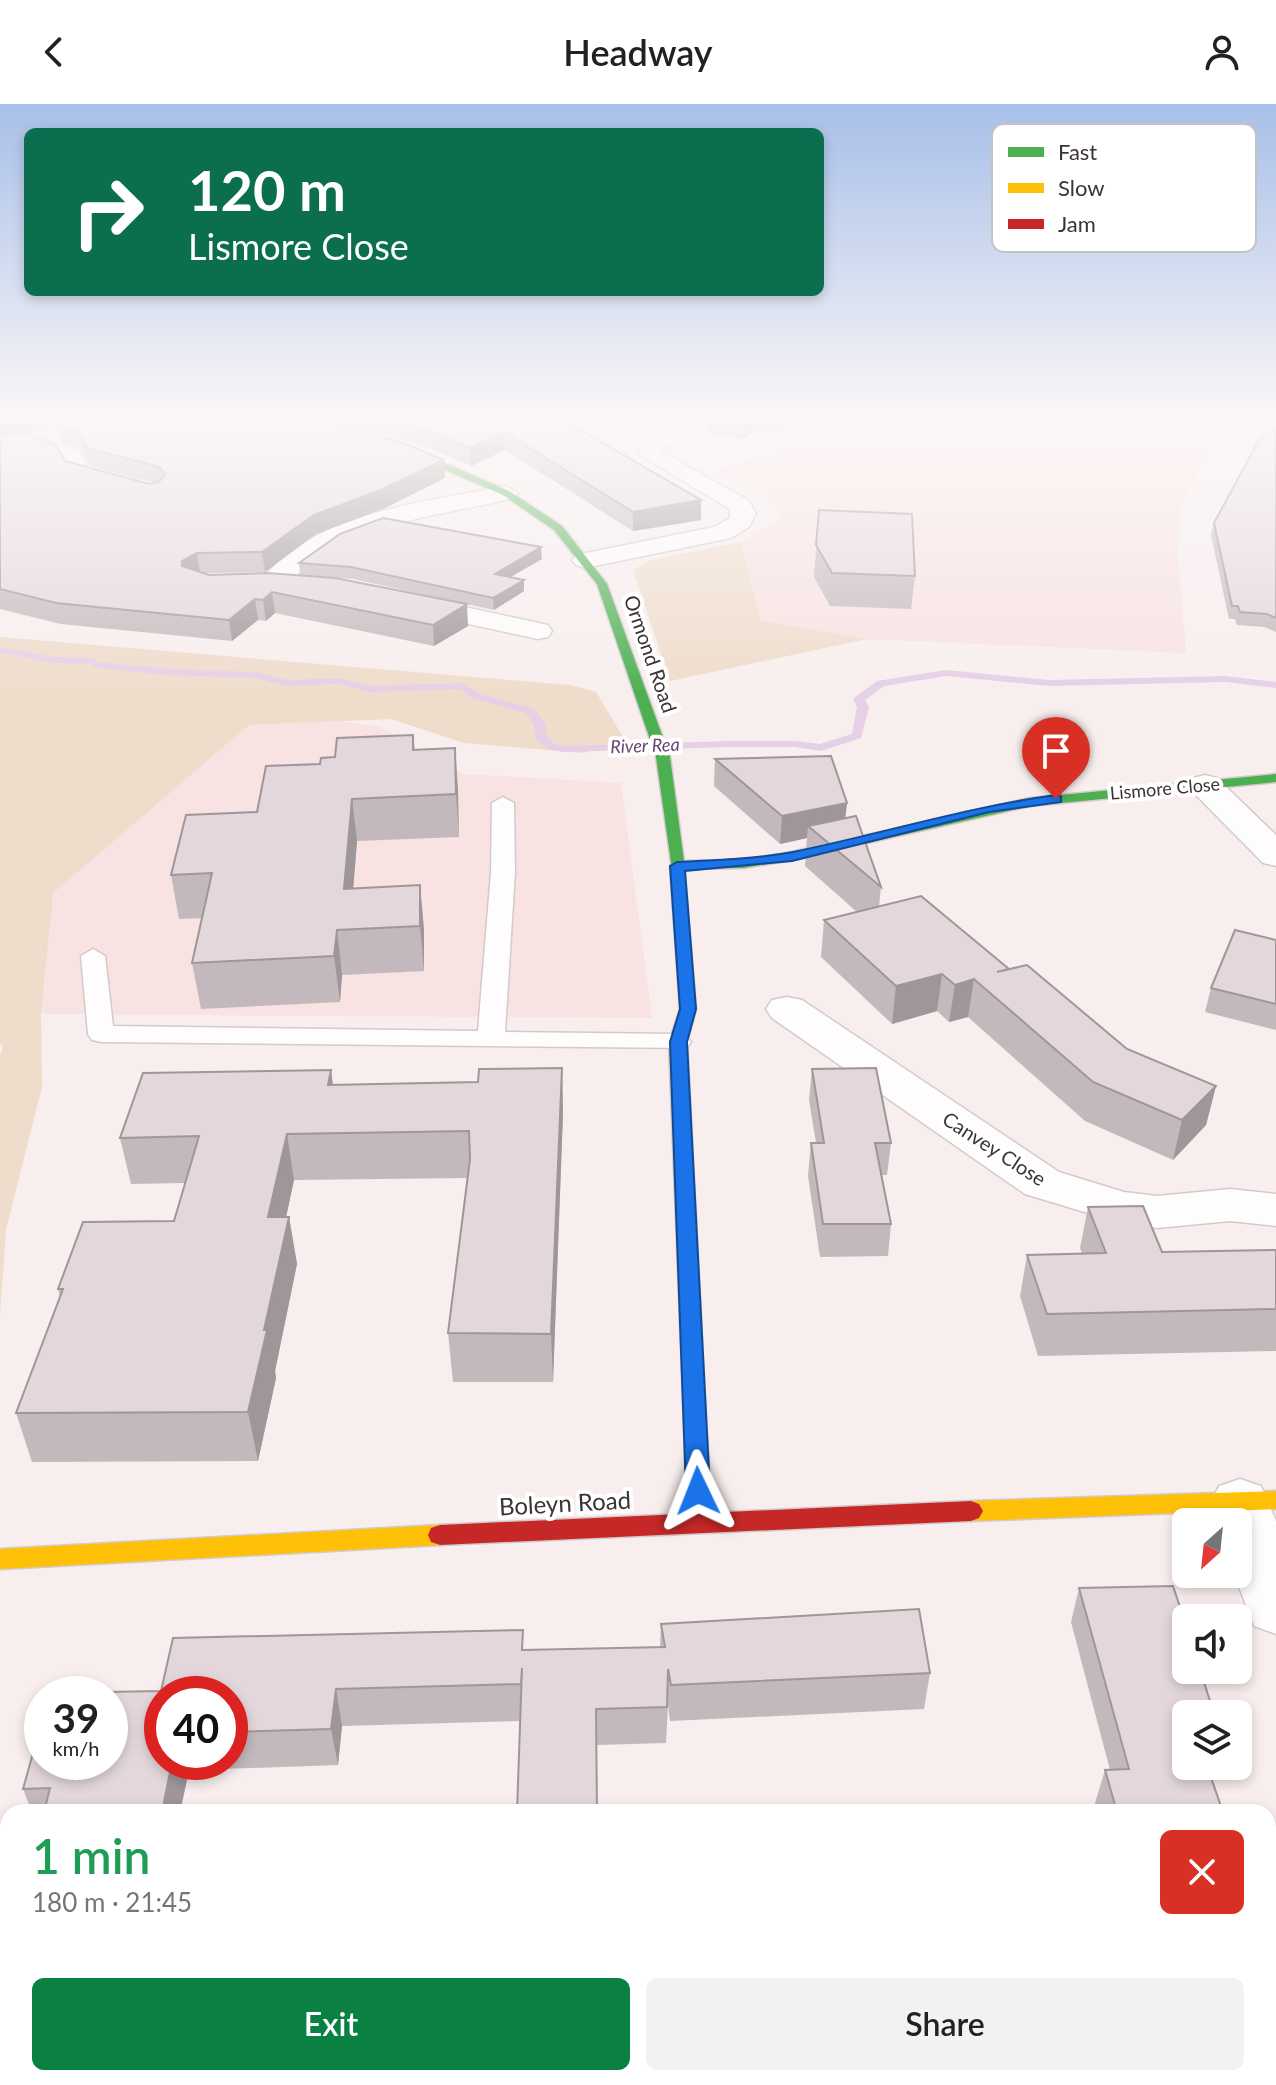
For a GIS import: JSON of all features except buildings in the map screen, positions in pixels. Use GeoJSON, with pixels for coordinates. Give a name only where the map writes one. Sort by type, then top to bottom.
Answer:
{"type":"FeatureCollection","features":[{"type":"Feature","properties":{"kind":"street"},"geometry":{"type":"LineString","coordinates":[[273,583],[286,564],[307,549],[386,520],[415,513]]}},
{"type":"Feature","properties":{"kind":"street","name":"Ormond Road"},"geometry":{"type":"LineString","coordinates":[[536,513],[558,528],[602,584],[663,757],[677,866],[688,1009],[678,1042],[700,1521]]}},
{"type":"Feature","properties":{"kind":"street"},"geometry":{"type":"LineString","coordinates":[[585,560],[722,533],[740,522],[744,513]]}},
{"type":"Feature","properties":{"kind":"street"},"geometry":{"type":"LineString","coordinates":[[244,583],[312,587]]}},
{"type":"Feature","properties":{"kind":"street"},"geometry":{"type":"LineString","coordinates":[[383,597],[538,631]]}},
{"type":"Feature","properties":{"kind":"street","name":"Lismore Close"},"geometry":{"type":"LineString","coordinates":[[677,866],[743,864],[792,856],[1030,802],[1276,778]]}},
{"type":"Feature","properties":{"kind":"street"},"geometry":{"type":"LineString","coordinates":[[1205,785],[1276,855]]}},
{"type":"Feature","properties":{"kind":"street","name":"Canvey Close"},"geometry":{"type":"LineString","coordinates":[[787,1009],[1042,1183],[1121,1207],[1157,1212],[1230,1205],[1276,1210]]}},
{"type":"Feature","properties":{"kind":"street"},"geometry":{"type":"LineString","coordinates":[[1258,1501],[1276,1608]]}},
{"type":"Feature","properties":{"kind":"street","name":"Boleyn Road"},"geometry":{"type":"LineString","coordinates":[[0,1559],[700,1521],[1258,1501]]}},
{"type":"Feature","properties":{"kind":"lane"},"geometry":{"type":"LineString","coordinates":[[491,1040],[503,872],[503,803]]}},
{"type":"Feature","properties":{"kind":"lane"},"geometry":{"type":"LineString","coordinates":[[93,956],[101,1034],[678,1042]]}},
{"type":"Feature","properties":{"kind":"shaded area"},"geometry":{"type":"Polygon","coordinates":[[[781,513],[1181,513],[1177,543],[1186,653],[867,639],[761,622],[741,542],[783,516],[781,513]]]}},
{"type":"Feature","properties":{"kind":"shaded area"},"geometry":{"type":"Polygon","coordinates":[[[741,542],[761,621],[867,639],[670,681],[633,570],[651,560],[741,542]]]}},
{"type":"Feature","properties":{"kind":"shaded area"},"geometry":{"type":"Polygon","coordinates":[[[0,637],[570,685],[596,692],[623,737],[584,753],[464,743],[391,719],[249,725],[53,893],[41,1014],[42,1087],[6,1230],[0,1315],[0,1055],[3,1048],[0,1043],[0,637]]]}},
{"type":"Feature","properties":{"kind":"shaded area"},"geometry":{"type":"Polygon","coordinates":[[[341,721],[380,727],[463,774],[621,783],[652,1018],[41,1014],[52,893],[249,725],[341,721]]]}},
{"type":"Feature","properties":{"kind":"waterway","name":"River Rea"},"geometry":{"type":"LineString","coordinates":[[0,650],[54,660],[92,661],[96,665],[168,672],[257,675],[287,683],[339,681],[370,689],[462,686],[476,696],[530,711],[540,725],[540,736],[551,747],[563,749],[729,744],[795,744],[821,748],[857,736],[863,707],[859,699],[881,683],[946,673],[1049,683],[1225,679],[1276,685]]}},
{"type":"Feature","properties":{"kind":"traffic: fast"},"geometry":{"type":"LineString","coordinates":[[536,513],[558,528],[602,584],[663,757],[677,866]]}},
{"type":"Feature","properties":{"kind":"traffic: fast"},"geometry":{"type":"LineString","coordinates":[[677,866],[743,864],[792,856],[1030,802],[1276,778]]}},
{"type":"Feature","properties":{"kind":"traffic: fast"},"geometry":{"type":"LineString","coordinates":[[695,1420],[700,1521]]}},
{"type":"Feature","properties":{"kind":"traffic: slow"},"geometry":{"type":"LineString","coordinates":[[677,866],[688,1009],[678,1042],[695,1420]]}},
{"type":"Feature","properties":{"kind":"traffic: slow"},"geometry":{"type":"LineString","coordinates":[[971,1511],[1276,1500]]}},
{"type":"Feature","properties":{"kind":"traffic: slow"},"geometry":{"type":"LineString","coordinates":[[0,1559],[440,1535]]}},
{"type":"Feature","properties":{"kind":"traffic: jam"},"geometry":{"type":"LineString","coordinates":[[440,1535],[971,1511]]}},
{"type":"Feature","properties":{"kind":"route"},"geometry":{"type":"LineString","coordinates":[[698,1491],[678,1042],[688,1009],[677,866],[743,864],[792,856],[989,808],[1056,799]]}}]}
